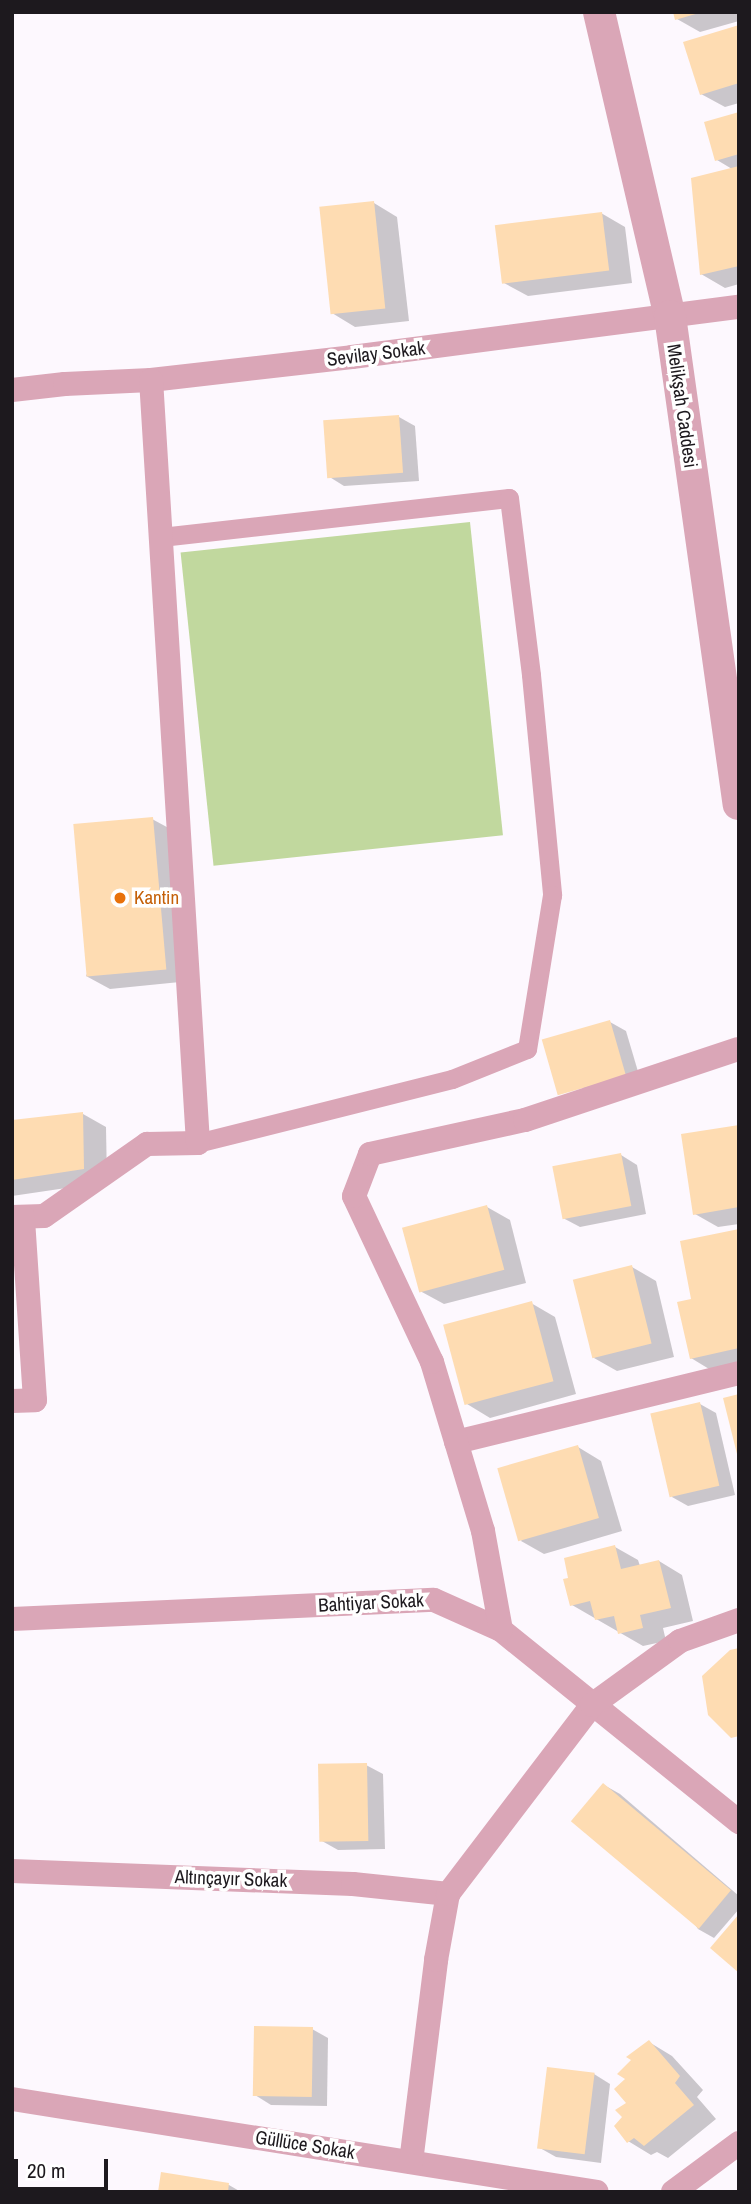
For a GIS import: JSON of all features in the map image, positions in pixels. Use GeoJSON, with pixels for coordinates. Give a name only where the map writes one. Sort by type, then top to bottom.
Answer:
{"type":"FeatureCollection","features":[{"type":"Feature","properties":{"kind":"street","name":"Melikşah Caddesi"},"geometry":{"type":"LineString","coordinates":[[599,12],[670,316],[739,804]]}},
{"type":"Feature","properties":{"kind":"street","name":"Sevilay Sokak"},"geometry":{"type":"LineString","coordinates":[[12,390],[65,384],[151,380],[739,307]]}},
{"type":"Feature","properties":{"kind":"street"},"geometry":{"type":"LineString","coordinates":[[151,380],[198,1143]]}},
{"type":"Feature","properties":{"kind":"street"},"geometry":{"type":"LineString","coordinates":[[12,1401],[35,1400],[18,1217],[44,1216],[147,1144],[198,1143],[452,1079],[527,1049],[552,895],[531,674],[509,498],[161,537]]}},
{"type":"Feature","properties":{"kind":"street"},"geometry":{"type":"LineString","coordinates":[[501,1630],[483,1531],[432,1363],[354,1196],[370,1154],[525,1119],[739,1049]]}},
{"type":"Feature","properties":{"kind":"street"},"geometry":{"type":"LineString","coordinates":[[456,1442],[739,1373]]}},
{"type":"Feature","properties":{"kind":"street","name":"Bahtiyar Sokak"},"geometry":{"type":"LineString","coordinates":[[12,1619],[434,1600],[501,1630],[739,1822]]}},
{"type":"Feature","properties":{"kind":"street"},"geometry":{"type":"LineString","coordinates":[[411,2162],[436,1960],[448,1894],[592,1705],[680,1640],[739,1620]]}},
{"type":"Feature","properties":{"kind":"street","name":"Altınçayır Sokak"},"geometry":{"type":"LineString","coordinates":[[12,1871],[353,1884],[448,1894]]}},
{"type":"Feature","properties":{"kind":"street","name":"Güllüce Sokak"},"geometry":{"type":"LineString","coordinates":[[12,2099],[597,2192]]}},
{"type":"Feature","properties":{"kind":"street"},"geometry":{"type":"LineString","coordinates":[[673,2192],[739,2143]]}},
{"type":"Feature","properties":{"kind":"green space"},"geometry":{"type":"Polygon","coordinates":[[[470,522],[503,835],[214,866],[181,552],[470,522]]]}},
{"type":"Feature","properties":{"kind":"building"},"geometry":{"type":"Polygon","coordinates":[[[673,12],[699,12],[699,13],[675,20],[673,12]]]}},
{"type":"Feature","properties":{"kind":"building"},"geometry":{"type":"Polygon","coordinates":[[[739,25],[739,83],[700,95],[683,42],[739,25]]]}},
{"type":"Feature","properties":{"kind":"building"},"geometry":{"type":"Polygon","coordinates":[[[739,112],[739,154],[715,161],[704,122],[739,112]]]}},
{"type":"Feature","properties":{"kind":"building"},"geometry":{"type":"Polygon","coordinates":[[[739,166],[739,266],[700,275],[691,178],[739,166]]]}},
{"type":"Feature","properties":{"kind":"building"},"geometry":{"type":"Polygon","coordinates":[[[374,201],[385,308],[331,314],[319,207],[374,201]]]}},
{"type":"Feature","properties":{"kind":"building"},"geometry":{"type":"Polygon","coordinates":[[[602,212],[609,271],[502,284],[495,225],[602,212]]]}},
{"type":"Feature","properties":{"kind":"building"},"geometry":{"type":"Polygon","coordinates":[[[399,415],[403,473],[327,478],[323,420],[399,415]]]}},
{"type":"Feature","properties":{"kind":"building","name":"Kantin"},"geometry":{"type":"Polygon","coordinates":[[[153,817],[166,969],[87,976],[73,824],[153,817]]]}},
{"type":"Feature","properties":{"kind":"building"},"geometry":{"type":"Polygon","coordinates":[[[610,1020],[626,1076],[558,1095],[542,1040],[610,1020]]]}},
{"type":"Feature","properties":{"kind":"building"},"geometry":{"type":"Polygon","coordinates":[[[83,1112],[84,1169],[12,1180],[12,1120],[83,1112]]]}},
{"type":"Feature","properties":{"kind":"building"},"geometry":{"type":"Polygon","coordinates":[[[739,1125],[739,1207],[693,1215],[681,1134],[739,1125]]]}},
{"type":"Feature","properties":{"kind":"building"},"geometry":{"type":"Polygon","coordinates":[[[621,1153],[631,1206],[563,1219],[552,1166],[621,1153]]]}},
{"type":"Feature","properties":{"kind":"building"},"geometry":{"type":"Polygon","coordinates":[[[487,1205],[504,1270],[419,1292],[402,1228],[487,1205]]]}},
{"type":"Feature","properties":{"kind":"building"},"geometry":{"type":"Polygon","coordinates":[[[739,1229],[739,1348],[690,1359],[677,1302],[691,1299],[680,1241],[739,1229]]]}},
{"type":"Feature","properties":{"kind":"building"},"geometry":{"type":"Polygon","coordinates":[[[632,1265],[652,1344],[592,1358],[573,1280],[632,1265]]]}},
{"type":"Feature","properties":{"kind":"building"},"geometry":{"type":"Polygon","coordinates":[[[532,1301],[553,1381],[465,1405],[443,1325],[532,1301]]]}},
{"type":"Feature","properties":{"kind":"building"},"geometry":{"type":"Polygon","coordinates":[[[739,1394],[739,1458],[738,1458],[723,1398],[739,1394]]]}},
{"type":"Feature","properties":{"kind":"building"},"geometry":{"type":"Polygon","coordinates":[[[700,1402],[719,1486],[670,1497],[650,1413],[700,1402]]]}},
{"type":"Feature","properties":{"kind":"building"},"geometry":{"type":"Polygon","coordinates":[[[578,1445],[599,1518],[518,1541],[497,1468],[578,1445]]]}},
{"type":"Feature","properties":{"kind":"building"},"geometry":{"type":"Polygon","coordinates":[[[615,1545],[621,1569],[659,1560],[671,1608],[640,1615],[643,1628],[618,1634],[614,1616],[595,1620],[590,1601],[570,1606],[563,1579],[568,1578],[564,1558],[615,1545]]]}},
{"type":"Feature","properties":{"kind":"building"},"geometry":{"type":"Polygon","coordinates":[[[739,1648],[739,1736],[731,1738],[708,1715],[702,1676],[730,1650],[739,1648]]]}},
{"type":"Feature","properties":{"kind":"building"},"geometry":{"type":"Polygon","coordinates":[[[367,1763],[368,1841],[319,1842],[318,1764],[367,1763]]]}},
{"type":"Feature","properties":{"kind":"building"},"geometry":{"type":"Polygon","coordinates":[[[603,1783],[731,1890],[699,1929],[571,1821],[603,1783]]]}},
{"type":"Feature","properties":{"kind":"building"},"geometry":{"type":"Polygon","coordinates":[[[739,1914],[739,1973],[710,1948],[739,1914]]]}},
{"type":"Feature","properties":{"kind":"building"},"geometry":{"type":"Polygon","coordinates":[[[254,2026],[313,2027],[312,2097],[253,2096],[254,2026]]]}},
{"type":"Feature","properties":{"kind":"building"},"geometry":{"type":"Polygon","coordinates":[[[649,2040],[680,2076],[675,2083],[694,2105],[644,2146],[634,2138],[627,2143],[614,2126],[622,2117],[615,2110],[626,2103],[614,2089],[625,2079],[617,2074],[631,2060],[626,2057],[649,2040]]]}},
{"type":"Feature","properties":{"kind":"building"},"geometry":{"type":"Polygon","coordinates":[[[547,2067],[595,2073],[585,2154],[537,2148],[547,2067]]]}},
{"type":"Feature","properties":{"kind":"building"},"geometry":{"type":"Polygon","coordinates":[[[161,2172],[229,2183],[228,2192],[158,2192],[161,2172]]]}},
{"type":"Feature","properties":{"kind":"place","name":"Kantin"},"geometry":{"type":"Point","coordinates":[120,898]}}]}
